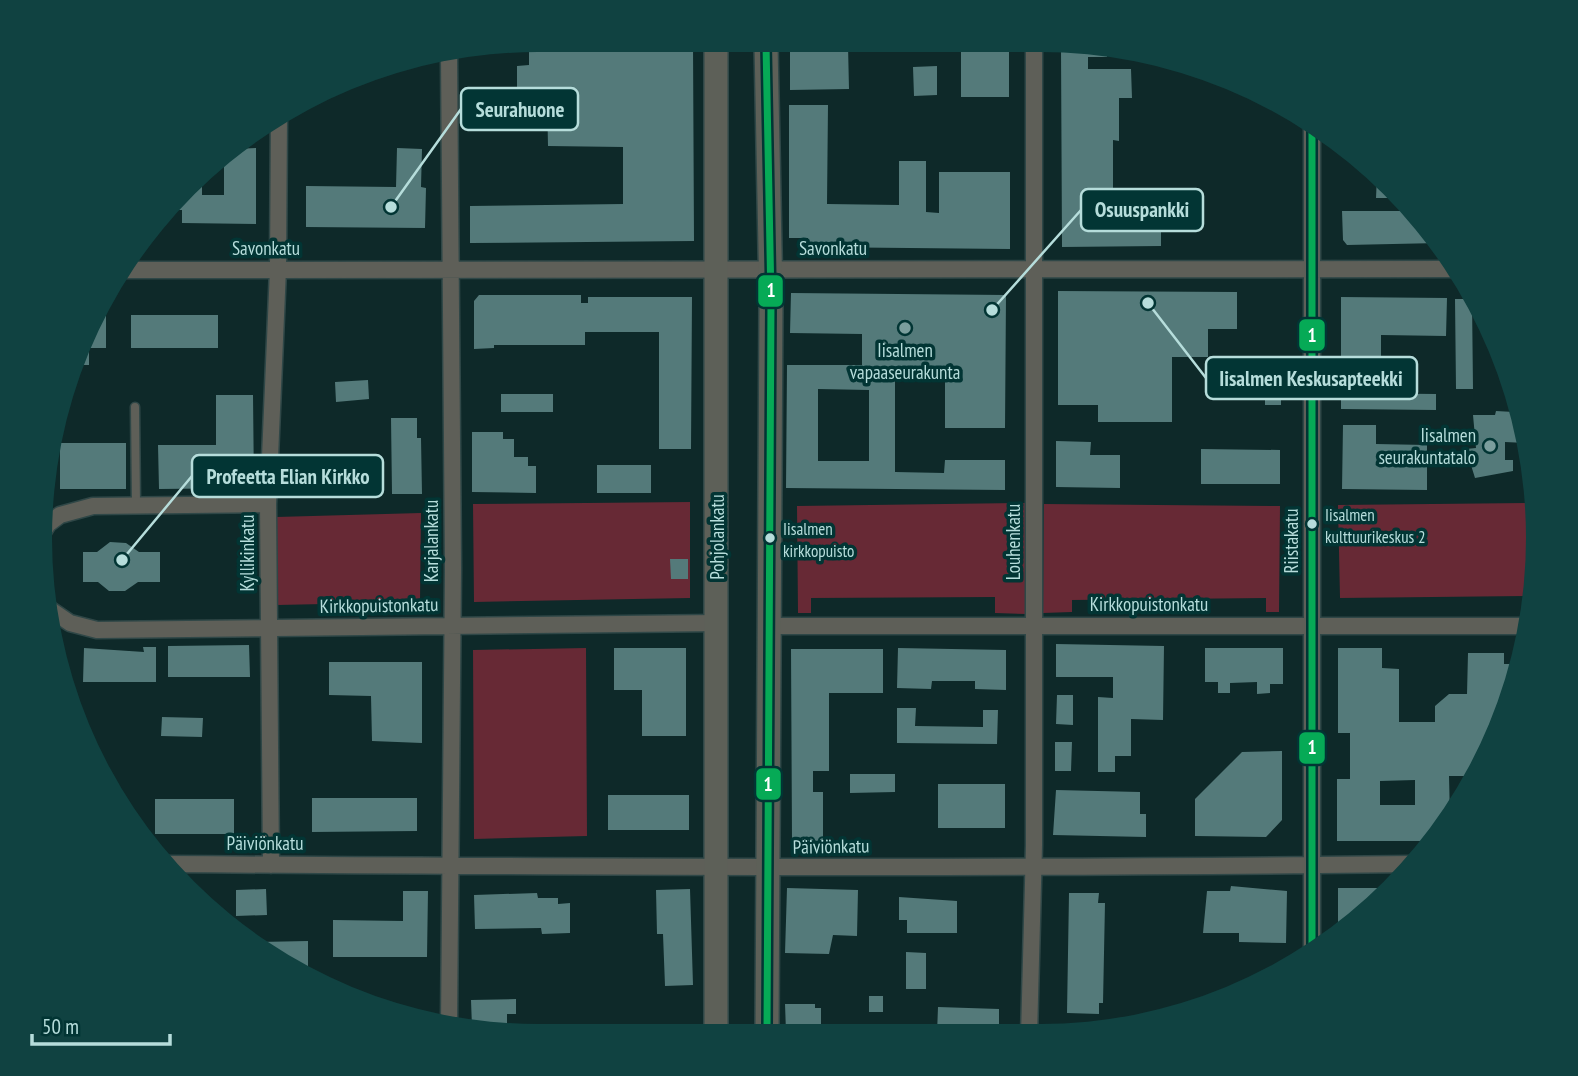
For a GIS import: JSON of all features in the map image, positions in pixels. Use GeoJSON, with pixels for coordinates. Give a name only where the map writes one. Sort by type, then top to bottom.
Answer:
{"type":"FeatureCollection","features":[{"type":"Feature","properties":{"kind":"main road","name":"Pohjolankatu"},"geometry":{"type":"LineString","coordinates":[[716,52],[716,1024]]}},
{"type":"Feature","properties":{"kind":"main road"},"geometry":{"type":"LineString","coordinates":[[766,52],[771,268],[767,1024]]}},
{"type":"Feature","properties":{"kind":"street","name":"Louhenkatu"},"geometry":{"type":"LineString","coordinates":[[1029,1024],[1033,866],[1034,52]]}},
{"type":"Feature","properties":{"kind":"street","name":"Karjalankatu"},"geometry":{"type":"LineString","coordinates":[[449,61],[452,625],[448,864],[449,1015]]}},
{"type":"Feature","properties":{"kind":"street","name":"Kyllikinkatu"},"geometry":{"type":"LineString","coordinates":[[271,865],[268,504],[278,269],[279,128]]}},
{"type":"Feature","properties":{"kind":"street","name":"Riistakatu"},"geometry":{"type":"LineString","coordinates":[[1312,135],[1312,941]]}},
{"type":"Feature","properties":{"kind":"street","name":"Savonkatu"},"geometry":{"type":"LineString","coordinates":[[133,270],[1445,269]]}},
{"type":"Feature","properties":{"kind":"street"},"geometry":{"type":"LineString","coordinates":[[53,521],[74,509],[136,505],[268,504]]}},
{"type":"Feature","properties":{"kind":"street","name":"Kirkkopuistonkatu"},"geometry":{"type":"LineString","coordinates":[[59,616],[70,623],[97,630],[717,623]]}},
{"type":"Feature","properties":{"kind":"street","name":"Kirkkopuistonkatu"},"geometry":{"type":"LineString","coordinates":[[769,626],[1517,626]]}},
{"type":"Feature","properties":{"kind":"street","name":"Päiviönkatu"},"geometry":{"type":"LineString","coordinates":[[179,864],[767,868],[1399,864]]}},
{"type":"Feature","properties":{"kind":"lane"},"geometry":{"type":"LineString","coordinates":[[135,407],[136,505]]}},
{"type":"Feature","properties":{"kind":"shaded area"},"geometry":{"type":"Polygon","coordinates":[[[690,502],[690,598],[474,602],[473,504],[690,502]]]}},
{"type":"Feature","properties":{"kind":"shaded area"},"geometry":{"type":"Polygon","coordinates":[[[1027,503],[1026,614],[995,613],[995,597],[811,598],[811,613],[798,613],[797,506],[1027,503]]]}},
{"type":"Feature","properties":{"kind":"shaded area"},"geometry":{"type":"Polygon","coordinates":[[[1524,503],[1526,538],[1521,596],[1340,598],[1338,505],[1524,503]]]}},
{"type":"Feature","properties":{"kind":"shaded area"},"geometry":{"type":"Polygon","coordinates":[[[1044,504],[1280,506],[1279,612],[1266,612],[1266,598],[1072,600],[1072,612],[1043,613],[1044,504]]]}},
{"type":"Feature","properties":{"kind":"shaded area"},"geometry":{"type":"Polygon","coordinates":[[[421,513],[420,602],[277,605],[276,517],[421,513]]]}},
{"type":"Feature","properties":{"kind":"shaded area"},"geometry":{"type":"Polygon","coordinates":[[[586,648],[587,836],[474,839],[473,650],[586,648]]]}},
{"type":"Feature","properties":{"kind":"building"},"geometry":{"type":"Polygon","coordinates":[[[693,52],[694,241],[470,243],[470,206],[623,204],[623,147],[548,146],[547,98],[517,98],[517,66],[529,65],[529,53],[693,52]]]}},
{"type":"Feature","properties":{"kind":"building"},"geometry":{"type":"Polygon","coordinates":[[[790,52],[848,52],[849,89],[790,90],[790,52]]]}},
{"type":"Feature","properties":{"kind":"building"},"geometry":{"type":"Polygon","coordinates":[[[961,52],[1009,52],[1009,97],[961,97],[961,52]]]}},
{"type":"Feature","properties":{"kind":"building"},"geometry":{"type":"Polygon","coordinates":[[[1061,53],[1103,57],[1088,57],[1088,69],[1131,69],[1132,98],[1119,98],[1119,141],[1113,140],[1113,199],[1147,200],[1147,214],[1161,214],[1161,246],[1062,247],[1061,53]]]}},
{"type":"Feature","properties":{"kind":"building"},"geometry":{"type":"Polygon","coordinates":[[[937,66],[937,95],[914,96],[913,67],[937,66]]]}},
{"type":"Feature","properties":{"kind":"building"},"geometry":{"type":"Polygon","coordinates":[[[789,105],[828,105],[827,204],[899,205],[899,161],[926,161],[926,212],[939,213],[939,172],[1010,172],[1010,249],[808,247],[808,238],[789,238],[789,105]]]}},
{"type":"Feature","properties":{"kind":"building"},"geometry":{"type":"Polygon","coordinates":[[[248,148],[256,148],[256,224],[182,223],[181,210],[202,188],[202,195],[224,195],[224,168],[248,148]]]}},
{"type":"Feature","properties":{"kind":"building"},"geometry":{"type":"Polygon","coordinates":[[[397,148],[422,149],[421,187],[426,188],[425,228],[306,227],[306,186],[396,187],[397,148]]]}},
{"type":"Feature","properties":{"kind":"building"},"geometry":{"type":"Polygon","coordinates":[[[1376,189],[1386,198],[1376,198],[1376,189]]]}},
{"type":"Feature","properties":{"kind":"building"},"geometry":{"type":"Polygon","coordinates":[[[1342,211],[1398,211],[1426,243],[1347,245],[1343,240],[1342,211]]]}},
{"type":"Feature","properties":{"kind":"building"},"geometry":{"type":"Polygon","coordinates":[[[1058,291],[1237,292],[1237,329],[1208,329],[1208,357],[1172,357],[1172,422],[1098,422],[1098,405],[1058,405],[1058,291]]]}},
{"type":"Feature","properties":{"kind":"building"},"geometry":{"type":"Polygon","coordinates":[[[791,293],[1006,295],[1005,428],[945,428],[945,367],[895,367],[895,472],[944,473],[945,460],[1005,460],[1005,490],[786,488],[787,365],[862,365],[862,334],[790,333],[791,293]],[[818,389],[818,461],[869,461],[869,390],[818,389]]]}},
{"type":"Feature","properties":{"kind":"building"},"geometry":{"type":"Polygon","coordinates":[[[479,295],[581,295],[581,303],[588,303],[588,297],[692,297],[691,449],[659,449],[659,332],[585,332],[585,345],[494,345],[494,348],[474,349],[474,301],[479,295]]]}},
{"type":"Feature","properties":{"kind":"building"},"geometry":{"type":"Polygon","coordinates":[[[1341,297],[1447,298],[1446,336],[1381,335],[1381,373],[1341,372],[1341,297]]]}},
{"type":"Feature","properties":{"kind":"building"},"geometry":{"type":"Polygon","coordinates":[[[1455,299],[1462,299],[1472,318],[1473,389],[1456,389],[1455,299]]]}},
{"type":"Feature","properties":{"kind":"building"},"geometry":{"type":"Polygon","coordinates":[[[131,315],[218,315],[218,348],[131,348],[131,315]]]}},
{"type":"Feature","properties":{"kind":"building"},"geometry":{"type":"Polygon","coordinates":[[[106,317],[106,348],[91,348],[106,317]]]}},
{"type":"Feature","properties":{"kind":"building"},"geometry":{"type":"Polygon","coordinates":[[[89,352],[89,365],[84,365],[89,352]]]}},
{"type":"Feature","properties":{"kind":"building"},"geometry":{"type":"Polygon","coordinates":[[[368,380],[369,399],[336,402],[335,382],[368,380]]]}},
{"type":"Feature","properties":{"kind":"building"},"geometry":{"type":"Polygon","coordinates":[[[1341,393],[1436,394],[1436,410],[1341,409],[1341,393]]]}},
{"type":"Feature","properties":{"kind":"building"},"geometry":{"type":"Polygon","coordinates":[[[501,394],[553,394],[553,412],[501,412],[501,394]]]}},
{"type":"Feature","properties":{"kind":"building"},"geometry":{"type":"Polygon","coordinates":[[[1265,394],[1281,394],[1281,405],[1265,405],[1265,394]]]}},
{"type":"Feature","properties":{"kind":"building"},"geometry":{"type":"Polygon","coordinates":[[[216,395],[253,395],[254,488],[159,489],[158,445],[216,445],[216,395]]]}},
{"type":"Feature","properties":{"kind":"building","name":"Iisalmen seurakuntatalo"},"geometry":{"type":"Polygon","coordinates":[[[1496,411],[1509,412],[1516,442],[1505,442],[1505,460],[1513,460],[1513,471],[1475,478],[1466,449],[1476,448],[1473,415],[1495,415],[1496,411]]]}},
{"type":"Feature","properties":{"kind":"building"},"geometry":{"type":"Polygon","coordinates":[[[391,418],[417,418],[417,438],[421,438],[422,494],[392,494],[391,418]]]}},
{"type":"Feature","properties":{"kind":"building"},"geometry":{"type":"Polygon","coordinates":[[[1343,425],[1376,425],[1376,444],[1427,445],[1427,490],[1342,489],[1343,425]]]}},
{"type":"Feature","properties":{"kind":"building"},"geometry":{"type":"Polygon","coordinates":[[[472,432],[503,432],[503,439],[514,439],[514,457],[528,457],[528,466],[536,466],[536,493],[472,492],[472,432]]]}},
{"type":"Feature","properties":{"kind":"building"},"geometry":{"type":"Polygon","coordinates":[[[1056,441],[1091,442],[1090,455],[1120,455],[1120,488],[1056,487],[1056,441]]]}},
{"type":"Feature","properties":{"kind":"building"},"geometry":{"type":"Polygon","coordinates":[[[62,443],[126,443],[126,489],[60,489],[62,443]]]}},
{"type":"Feature","properties":{"kind":"building"},"geometry":{"type":"Polygon","coordinates":[[[1201,449],[1280,450],[1280,484],[1201,484],[1201,449]]]}},
{"type":"Feature","properties":{"kind":"building"},"geometry":{"type":"Polygon","coordinates":[[[597,465],[651,465],[651,493],[597,493],[597,465]]]}},
{"type":"Feature","properties":{"kind":"building"},"geometry":{"type":"Polygon","coordinates":[[[110,542],[126,543],[139,552],[160,552],[160,582],[138,582],[125,591],[109,591],[98,582],[83,582],[83,552],[97,552],[110,542]]]}},
{"type":"Feature","properties":{"kind":"building"},"geometry":{"type":"Polygon","coordinates":[[[670,559],[688,559],[688,579],[671,579],[670,559]]]}},
{"type":"Feature","properties":{"kind":"building"},"geometry":{"type":"Polygon","coordinates":[[[1056,644],[1164,646],[1163,720],[1131,719],[1131,756],[1115,756],[1115,772],[1098,772],[1098,697],[1113,698],[1113,677],[1056,677],[1056,644]]]}},
{"type":"Feature","properties":{"kind":"building"},"geometry":{"type":"Polygon","coordinates":[[[249,645],[250,677],[168,677],[168,646],[249,645]]]}},
{"type":"Feature","properties":{"kind":"building"},"geometry":{"type":"Polygon","coordinates":[[[143,647],[156,647],[156,682],[83,682],[84,648],[144,652],[143,647]]]}},
{"type":"Feature","properties":{"kind":"building"},"geometry":{"type":"Polygon","coordinates":[[[614,648],[686,648],[686,736],[642,736],[642,690],[614,690],[614,648]]]}},
{"type":"Feature","properties":{"kind":"building"},"geometry":{"type":"Polygon","coordinates":[[[898,648],[1006,650],[1006,690],[975,689],[975,681],[932,681],[931,689],[897,688],[898,648]]]}},
{"type":"Feature","properties":{"kind":"building"},"geometry":{"type":"Polygon","coordinates":[[[1205,648],[1283,648],[1283,684],[1270,684],[1270,693],[1257,694],[1257,682],[1230,683],[1230,693],[1218,693],[1218,682],[1205,682],[1205,648]]]}},
{"type":"Feature","properties":{"kind":"building"},"geometry":{"type":"Polygon","coordinates":[[[1338,648],[1382,648],[1382,668],[1399,669],[1399,722],[1435,722],[1435,706],[1449,694],[1467,694],[1468,653],[1504,653],[1504,664],[1509,664],[1489,724],[1463,776],[1449,776],[1450,799],[1419,841],[1337,841],[1337,779],[1350,779],[1350,733],[1338,733],[1338,648]],[[1415,780],[1380,781],[1380,805],[1415,805],[1415,780]]]}},
{"type":"Feature","properties":{"kind":"building"},"geometry":{"type":"Polygon","coordinates":[[[791,649],[883,649],[883,693],[829,693],[829,771],[813,771],[813,792],[823,792],[823,841],[792,841],[791,649]]]}},
{"type":"Feature","properties":{"kind":"building"},"geometry":{"type":"Polygon","coordinates":[[[329,662],[422,662],[422,743],[372,741],[371,696],[329,695],[329,662]]]}},
{"type":"Feature","properties":{"kind":"building"},"geometry":{"type":"Polygon","coordinates":[[[1057,695],[1073,695],[1073,725],[1056,724],[1057,695]]]}},
{"type":"Feature","properties":{"kind":"building"},"geometry":{"type":"Polygon","coordinates":[[[897,708],[916,708],[915,726],[983,727],[983,710],[998,710],[997,744],[897,743],[897,708]]]}},
{"type":"Feature","properties":{"kind":"building"},"geometry":{"type":"Polygon","coordinates":[[[162,717],[203,718],[202,737],[161,736],[162,717]]]}},
{"type":"Feature","properties":{"kind":"building"},"geometry":{"type":"Polygon","coordinates":[[[1055,742],[1072,742],[1071,771],[1055,771],[1055,742]]]}},
{"type":"Feature","properties":{"kind":"building"},"geometry":{"type":"Polygon","coordinates":[[[1282,751],[1282,820],[1266,837],[1195,836],[1195,799],[1242,752],[1282,751]]]}},
{"type":"Feature","properties":{"kind":"building"},"geometry":{"type":"Polygon","coordinates":[[[850,774],[895,774],[895,792],[850,793],[850,774]]]}},
{"type":"Feature","properties":{"kind":"building"},"geometry":{"type":"Polygon","coordinates":[[[938,784],[1005,784],[1005,828],[938,828],[938,784]]]}},
{"type":"Feature","properties":{"kind":"building"},"geometry":{"type":"Polygon","coordinates":[[[1056,790],[1140,792],[1140,814],[1146,814],[1146,837],[1053,835],[1056,790]]]}},
{"type":"Feature","properties":{"kind":"building"},"geometry":{"type":"Polygon","coordinates":[[[608,795],[689,795],[689,830],[608,830],[608,795]]]}},
{"type":"Feature","properties":{"kind":"building"},"geometry":{"type":"Polygon","coordinates":[[[312,798],[417,798],[417,831],[312,832],[312,798]]]}},
{"type":"Feature","properties":{"kind":"building"},"geometry":{"type":"Polygon","coordinates":[[[155,799],[234,799],[234,834],[155,834],[155,799]]]}},
{"type":"Feature","properties":{"kind":"building"},"geometry":{"type":"Polygon","coordinates":[[[1231,886],[1287,891],[1286,943],[1239,942],[1239,933],[1203,933],[1207,891],[1230,891],[1231,886]]]}},
{"type":"Feature","properties":{"kind":"building"},"geometry":{"type":"Polygon","coordinates":[[[787,888],[858,890],[857,936],[833,935],[829,954],[785,953],[787,888]]]}},
{"type":"Feature","properties":{"kind":"building"},"geometry":{"type":"Polygon","coordinates":[[[1338,888],[1376,888],[1360,903],[1338,921],[1338,888]]]}},
{"type":"Feature","properties":{"kind":"building"},"geometry":{"type":"Polygon","coordinates":[[[266,889],[267,915],[236,916],[236,890],[266,889]]]}},
{"type":"Feature","properties":{"kind":"building"},"geometry":{"type":"Polygon","coordinates":[[[690,889],[693,985],[665,986],[663,934],[657,934],[656,890],[690,889]]]}},
{"type":"Feature","properties":{"kind":"building"},"geometry":{"type":"Polygon","coordinates":[[[403,891],[428,891],[427,957],[333,957],[333,920],[403,921],[403,891]]]}},
{"type":"Feature","properties":{"kind":"building"},"geometry":{"type":"Polygon","coordinates":[[[537,893],[538,898],[558,898],[558,904],[570,903],[570,933],[542,934],[541,928],[475,929],[474,895],[537,893]]]}},
{"type":"Feature","properties":{"kind":"building"},"geometry":{"type":"Polygon","coordinates":[[[1069,893],[1099,893],[1098,903],[1105,903],[1103,1003],[1099,1003],[1099,1014],[1067,1013],[1069,893]]]}},
{"type":"Feature","properties":{"kind":"building"},"geometry":{"type":"Polygon","coordinates":[[[899,897],[957,901],[957,933],[907,933],[907,920],[899,920],[899,897]]]}},
{"type":"Feature","properties":{"kind":"building"},"geometry":{"type":"Polygon","coordinates":[[[308,941],[308,965],[295,958],[268,942],[308,941]]]}},
{"type":"Feature","properties":{"kind":"building"},"geometry":{"type":"Polygon","coordinates":[[[906,952],[926,953],[926,989],[906,989],[906,952]]]}},
{"type":"Feature","properties":{"kind":"building"},"geometry":{"type":"Polygon","coordinates":[[[869,996],[883,996],[883,1012],[869,1012],[869,996]]]}},
{"type":"Feature","properties":{"kind":"building"},"geometry":{"type":"Polygon","coordinates":[[[516,999],[516,1014],[507,1014],[507,1022],[472,1018],[471,1000],[516,999]]]}},
{"type":"Feature","properties":{"kind":"building"},"geometry":{"type":"Polygon","coordinates":[[[785,1004],[815,1004],[815,1008],[821,1008],[821,1024],[786,1024],[785,1004]]]}},
{"type":"Feature","properties":{"kind":"building"},"geometry":{"type":"Polygon","coordinates":[[[938,1007],[999,1009],[999,1024],[937,1024],[938,1007]]]}},
{"type":"Feature","properties":{"kind":"transit line","name":"1"},"geometry":{"type":"LineString","coordinates":[[766,52],[771,300],[767,1024]]}},
{"type":"Feature","properties":{"kind":"transit line","name":"1"},"geometry":{"type":"LineString","coordinates":[[1312,135],[1312,941]]}},
{"type":"Feature","properties":{"kind":"place","name":"Seurahuone"},"geometry":{"type":"Point","coordinates":[391,207]}},
{"type":"Feature","properties":{"kind":"place","name":"Iisalmen Keskusapteekki"},"geometry":{"type":"Point","coordinates":[1148,303]}},
{"type":"Feature","properties":{"kind":"place","name":"Osuuspankki"},"geometry":{"type":"Point","coordinates":[992,310]}},
{"type":"Feature","properties":{"kind":"place","name":"Iisalmen vapaaseurakunta"},"geometry":{"type":"Point","coordinates":[905,328]}},
{"type":"Feature","properties":{"kind":"place","name":"Iisalmen seurakuntatalo"},"geometry":{"type":"Point","coordinates":[1490,446]}},
{"type":"Feature","properties":{"kind":"place","name":"Iisalmen kulttuurikeskus 2"},"geometry":{"type":"Point","coordinates":[1312,524]}},
{"type":"Feature","properties":{"kind":"place","name":"Iisalmen kirkkopuisto"},"geometry":{"type":"Point","coordinates":[770,538]}},
{"type":"Feature","properties":{"kind":"place","name":"Profeetta Elian Kirkko"},"geometry":{"type":"Point","coordinates":[122,560]}}]}
